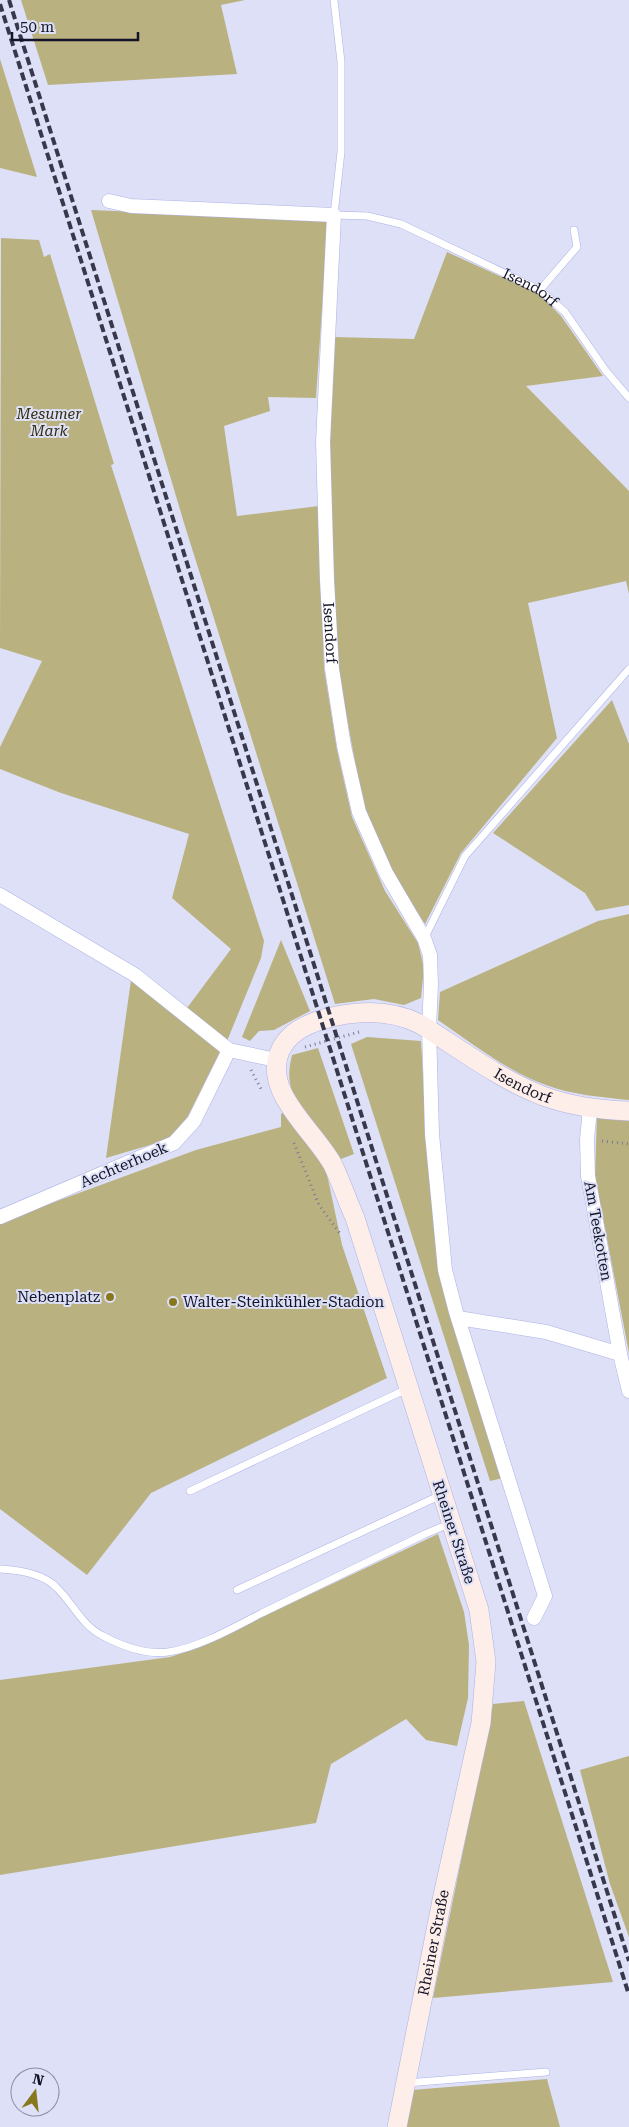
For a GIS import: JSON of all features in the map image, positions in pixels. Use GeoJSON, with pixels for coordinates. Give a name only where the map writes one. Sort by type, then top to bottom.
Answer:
{"type":"FeatureCollection","features":[{"type":"Feature","properties":{"kind":"street","name":"Isendorf"},"geometry":{"type":"LineString","coordinates":[[109,201],[131,206],[334,215],[323,442],[332,669],[344,746],[359,812],[386,873],[424,938],[430,955],[431,984],[428,1030]]}},
{"type":"Feature","properties":{"kind":"street"},"geometry":{"type":"LineString","coordinates":[[0,895],[134,975],[229,1050],[276,1060]]}},
{"type":"Feature","properties":{"kind":"street","name":"Isendorf"},"geometry":{"type":"LineString","coordinates":[[355,1014],[389,1013],[405,1017],[523,1087],[564,1102],[590,1108],[629,1111]]}},
{"type":"Feature","properties":{"kind":"street","name":"Rheiner Straße"},"geometry":{"type":"LineString","coordinates":[[355,1014],[330,1017],[299,1028],[284,1042],[276,1060],[276,1081],[289,1106],[312,1133],[332,1165],[354,1218],[479,1610],[486,1662],[482,1714],[396,2127]]}},
{"type":"Feature","properties":{"kind":"street"},"geometry":{"type":"LineString","coordinates":[[428,1030],[432,1134],[445,1270],[458,1318],[545,1596],[534,1618]]}},
{"type":"Feature","properties":{"kind":"street","name":"Aechterhoek"},"geometry":{"type":"LineString","coordinates":[[0,1217],[174,1143],[194,1121],[229,1050]]}},
{"type":"Feature","properties":{"kind":"street","name":"Am Teekotten"},"geometry":{"type":"LineString","coordinates":[[590,1108],[586,1140],[588,1176],[620,1354],[629,1391]]}},
{"type":"Feature","properties":{"kind":"street"},"geometry":{"type":"LineString","coordinates":[[458,1318],[546,1332],[620,1354]]}},
{"type":"Feature","properties":{"kind":"lane","name":"Isendorf"},"geometry":{"type":"LineString","coordinates":[[334,0],[341,62],[341,152],[334,215],[367,216],[401,224],[540,290],[565,312],[606,371],[629,398]]}},
{"type":"Feature","properties":{"kind":"lane"},"geometry":{"type":"LineString","coordinates":[[540,290],[577,248],[574,230]]}},
{"type":"Feature","properties":{"kind":"lane"},"geometry":{"type":"LineString","coordinates":[[424,938],[464,856],[629,669]]}},
{"type":"Feature","properties":{"kind":"lane"},"geometry":{"type":"LineString","coordinates":[[190,1491],[409,1388]]}},
{"type":"Feature","properties":{"kind":"lane"},"geometry":{"type":"LineString","coordinates":[[238,1590],[442,1494]]}},
{"type":"Feature","properties":{"kind":"lane"},"geometry":{"type":"LineString","coordinates":[[0,1569],[32,1574],[50,1582],[63,1595],[82,1621],[102,1636],[134,1649],[168,1652],[193,1645],[246,1622],[425,1534],[452,1523]]}},
{"type":"Feature","properties":{"kind":"lane"},"geometry":{"type":"LineString","coordinates":[[406,2083],[546,2072]]}},
{"type":"Feature","properties":{"kind":"path"},"geometry":{"type":"LineString","coordinates":[[284,1042],[296,1050],[366,1030]]}},
{"type":"Feature","properties":{"kind":"path"},"geometry":{"type":"LineString","coordinates":[[250,1054],[247,1062],[264,1096]]}},
{"type":"Feature","properties":{"kind":"path"},"geometry":{"type":"LineString","coordinates":[[291,1134],[319,1205],[342,1236]]}},
{"type":"Feature","properties":{"kind":"path"},"geometry":{"type":"LineString","coordinates":[[586,1140],[629,1144]]}},
{"type":"Feature","properties":{"kind":"green space"},"geometry":{"type":"Polygon","coordinates":[[[21,0],[245,0],[221,5],[237,74],[48,85],[21,0]]]}},
{"type":"Feature","properties":{"kind":"green space"},"geometry":{"type":"Polygon","coordinates":[[[0,59],[37,177],[0,168],[0,59]]]}},
{"type":"Feature","properties":{"kind":"green space"},"geometry":{"type":"Polygon","coordinates":[[[91,210],[328,220],[316,398],[268,397],[270,411],[224,426],[237,516],[319,506],[324,668],[337,750],[352,817],[385,891],[418,943],[424,968],[421,998],[404,1005],[374,999],[335,1004],[184,523],[91,210]]]}},
{"type":"Feature","properties":{"kind":"green space","name":"Mesumer Mark"},"geometry":{"type":"Polygon","coordinates":[[[1,238],[39,240],[44,257],[50,254],[114,464],[111,465],[264,941],[261,958],[227,1041],[187,1008],[231,949],[172,898],[189,834],[61,793],[0,769],[0,747],[42,661],[0,648],[1,238]]]}},
{"type":"Feature","properties":{"kind":"green space"},"geometry":{"type":"Polygon","coordinates":[[[447,252],[539,294],[561,316],[603,376],[526,386],[629,491],[629,594],[626,581],[528,603],[557,738],[461,853],[425,924],[392,873],[364,811],[338,669],[332,580],[328,445],[333,337],[414,339],[447,252]]]}},
{"type":"Feature","properties":{"kind":"green space"},"geometry":{"type":"Polygon","coordinates":[[[612,700],[629,744],[629,905],[596,911],[585,893],[493,833],[612,700]]]}},
{"type":"Feature","properties":{"kind":"green space"},"geometry":{"type":"Polygon","coordinates":[[[629,914],[629,1100],[598,1097],[546,1085],[518,1072],[491,1056],[438,1020],[440,992],[598,921],[629,914]]]}},
{"type":"Feature","properties":{"kind":"green space"},"geometry":{"type":"Polygon","coordinates":[[[281,940],[310,1011],[274,1030],[259,1031],[250,1041],[242,1037],[281,940]]]}},
{"type":"Feature","properties":{"kind":"green space"},"geometry":{"type":"Polygon","coordinates":[[[131,980],[220,1052],[188,1116],[170,1139],[106,1158],[131,980]]]}},
{"type":"Feature","properties":{"kind":"green space"},"geometry":{"type":"Polygon","coordinates":[[[367,1037],[421,1041],[427,1141],[442,1272],[503,1478],[490,1481],[351,1044],[367,1037]]]}},
{"type":"Feature","properties":{"kind":"green space","name":"Walter-Steinkühler-Stadion"},"geometry":{"type":"Polygon","coordinates":[[[318,1048],[354,1154],[325,1165],[342,1245],[387,1378],[151,1493],[87,1575],[0,1509],[0,1222],[196,1150],[281,1127],[281,1114],[297,1104],[290,1080],[292,1055],[318,1048]]]}},
{"type":"Feature","properties":{"kind":"green space"},"geometry":{"type":"Polygon","coordinates":[[[597,1115],[629,1116],[629,1353],[595,1176],[597,1115]]]}},
{"type":"Feature","properties":{"kind":"green space"},"geometry":{"type":"Polygon","coordinates":[[[438,1534],[464,1612],[469,1645],[468,1698],[457,1746],[426,1740],[406,1719],[331,1764],[316,1823],[0,1875],[0,1680],[170,1657],[192,1650],[438,1534]]]}},
{"type":"Feature","properties":{"kind":"green space"},"geometry":{"type":"Polygon","coordinates":[[[524,1701],[613,1982],[433,1998],[493,1704],[524,1701]]]}},
{"type":"Feature","properties":{"kind":"green space"},"geometry":{"type":"Polygon","coordinates":[[[629,1756],[629,1937],[610,1884],[580,1770],[629,1756]]]}},
{"type":"Feature","properties":{"kind":"green space"},"geometry":{"type":"Polygon","coordinates":[[[547,2079],[560,2127],[404,2127],[412,2090],[547,2079]]]}},
{"type":"Feature","properties":{"kind":"railway"},"geometry":{"type":"LineString","coordinates":[[9,0],[629,1961]]}},
{"type":"Feature","properties":{"kind":"railway"},"geometry":{"type":"LineString","coordinates":[[0,4],[629,1995]]}},
{"type":"Feature","properties":{"kind":"place","name":"Nebenplatz"},"geometry":{"type":"Point","coordinates":[110,1297]}},
{"type":"Feature","properties":{"kind":"place","name":"Walter-Steinkühler-Stadion"},"geometry":{"type":"Point","coordinates":[173,1302]}}]}
